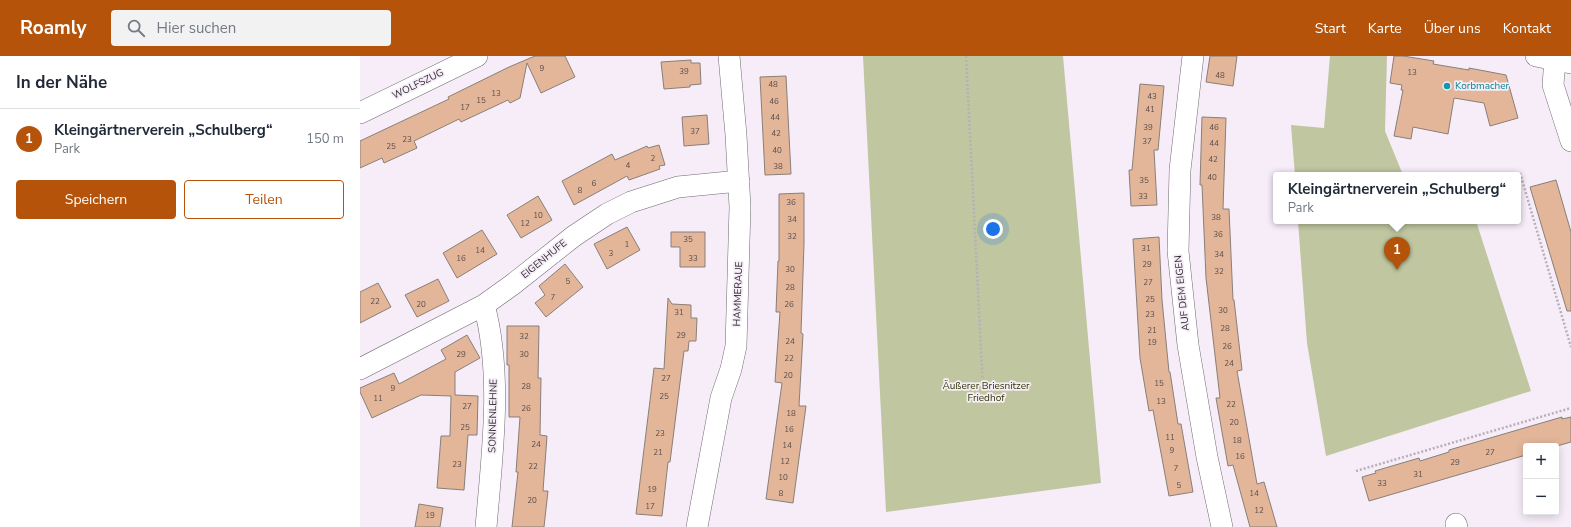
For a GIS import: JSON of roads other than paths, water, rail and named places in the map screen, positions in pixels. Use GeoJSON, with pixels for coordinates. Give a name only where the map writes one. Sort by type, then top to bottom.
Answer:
{"type":"FeatureCollection","features":[{"type":"Feature","properties":{"kind":"street","name":"WOLFSZUG"},"geometry":{"type":"LineString","coordinates":[[360,112],[477,56]]}},
{"type":"Feature","properties":{"kind":"street","name":"HAMMERAUE"},"geometry":{"type":"LineString","coordinates":[[697,527],[721,398],[731,369],[736,346],[739,265],[739,181],[729,56]]}},
{"type":"Feature","properties":{"kind":"street","name":"AUF DEM EIGEN"},"geometry":{"type":"LineString","coordinates":[[1193,56],[1180,170],[1178,251],[1188,345],[1207,457],[1222,527]]}},
{"type":"Feature","properties":{"kind":"street"},"geometry":{"type":"LineString","coordinates":[[1554,59],[1553,85],[1571,141]]}},
{"type":"Feature","properties":{"kind":"street","name":"EIGENHUFE"},"geometry":{"type":"LineString","coordinates":[[360,369],[484,305],[574,236],[607,214],[632,202],[678,187],[739,181]]}},
{"type":"Feature","properties":{"kind":"street","name":"SONNENLEHNE"},"geometry":{"type":"LineString","coordinates":[[484,305],[490,328],[494,364],[493,450],[486,527]]}},
{"type":"Feature","properties":{"kind":"place","name":"Korbmacher"},"geometry":{"type":"Point","coordinates":[1447,86]}},
{"type":"Feature","properties":{"kind":"place","name":"Kleingärtnerverein „Schulberg“"},"geometry":{"type":"Point","coordinates":[1397,270]}},
{"type":"Feature","properties":{"kind":"park label","name":"Äußerer Briesnitzer Friedhof"},"geometry":{"type":"Point","coordinates":[986,392]}}]}
